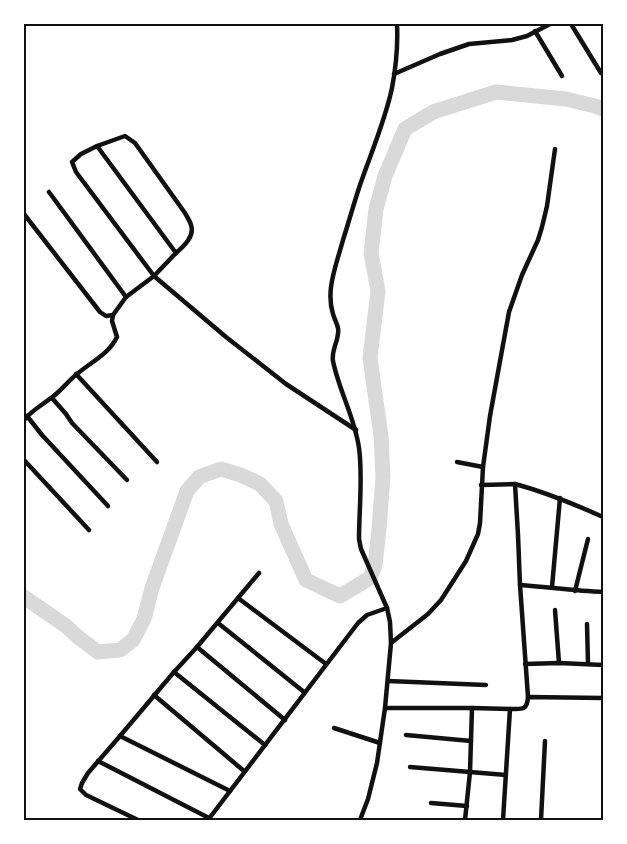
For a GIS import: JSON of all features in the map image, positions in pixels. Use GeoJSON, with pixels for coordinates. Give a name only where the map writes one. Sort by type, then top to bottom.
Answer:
{"type":"FeatureCollection","features":[{"type":"Feature","properties":{"kind":"street"},"geometry":{"type":"LineString","coordinates":[[360,820],[368,799],[377,763],[386,708],[391,643],[390,622],[387,608],[361,549],[359,539],[360,463],[356,430],[338,382],[333,362],[333,349],[338,334],[338,327],[332,313],[330,299],[337,263],[350,218],[392,88],[397,24]]}},
{"type":"Feature","properties":{"kind":"street"},"geometry":{"type":"LineString","coordinates":[[394,74],[469,44],[512,40],[527,36],[550,24]]}},
{"type":"Feature","properties":{"kind":"street"},"geometry":{"type":"LineString","coordinates":[[570,24],[601,73]]}},
{"type":"Feature","properties":{"kind":"street"},"geometry":{"type":"LineString","coordinates":[[535,32],[562,76]]}},
{"type":"Feature","properties":{"kind":"street"},"geometry":{"type":"LineString","coordinates":[[108,506],[25,418],[52,398],[76,374],[103,354],[114,343],[117,337],[112,315],[126,297],[154,276],[183,247],[189,240],[192,232],[191,224],[185,213],[135,143],[125,136],[97,146],[81,154],[72,162],[76,172],[154,276],[226,337],[279,378],[356,430]]}},
{"type":"Feature","properties":{"kind":"street"},"geometry":{"type":"LineString","coordinates":[[97,146],[176,253]]}},
{"type":"Feature","properties":{"kind":"street"},"geometry":{"type":"LineString","coordinates":[[391,643],[428,614],[442,600],[466,561],[478,534],[481,485],[490,416],[509,312],[526,264],[542,227],[555,149]]}},
{"type":"Feature","properties":{"kind":"street"},"geometry":{"type":"LineString","coordinates":[[49,192],[126,297]]}},
{"type":"Feature","properties":{"kind":"street"},"geometry":{"type":"LineString","coordinates":[[24,214],[100,312],[106,316],[112,315]]}},
{"type":"Feature","properties":{"kind":"street"},"geometry":{"type":"LineString","coordinates":[[76,374],[157,462]]}},
{"type":"Feature","properties":{"kind":"street"},"geometry":{"type":"LineString","coordinates":[[52,398],[72,423],[127,480]]}},
{"type":"Feature","properties":{"kind":"street"},"geometry":{"type":"LineString","coordinates":[[24,460],[89,530]]}},
{"type":"Feature","properties":{"kind":"street"},"geometry":{"type":"LineString","coordinates":[[457,462],[483,467]]}},
{"type":"Feature","properties":{"kind":"street"},"geometry":{"type":"LineString","coordinates":[[481,485],[515,484],[560,498],[603,517]]}},
{"type":"Feature","properties":{"kind":"street"},"geometry":{"type":"LineString","coordinates":[[386,708],[520,709],[527,705],[515,484]]}},
{"type":"Feature","properties":{"kind":"street"},"geometry":{"type":"LineString","coordinates":[[552,587],[560,498]]}},
{"type":"Feature","properties":{"kind":"street"},"geometry":{"type":"LineString","coordinates":[[575,591],[588,539]]}},
{"type":"Feature","properties":{"kind":"street"},"geometry":{"type":"LineString","coordinates":[[138,820],[86,795],[80,789],[82,783],[88,772],[259,573]]}},
{"type":"Feature","properties":{"kind":"street"},"geometry":{"type":"LineString","coordinates":[[520,585],[603,592]]}},
{"type":"Feature","properties":{"kind":"street"},"geometry":{"type":"LineString","coordinates":[[238,598],[326,664]]}},
{"type":"Feature","properties":{"kind":"street"},"geometry":{"type":"LineString","coordinates":[[98,761],[208,819],[358,623],[367,615],[387,608]]}},
{"type":"Feature","properties":{"kind":"street"},"geometry":{"type":"LineString","coordinates":[[555,610],[559,663]]}},
{"type":"Feature","properties":{"kind":"street"},"geometry":{"type":"LineString","coordinates":[[218,623],[304,692]]}},
{"type":"Feature","properties":{"kind":"street"},"geometry":{"type":"LineString","coordinates":[[587,624],[588,664]]}},
{"type":"Feature","properties":{"kind":"street"},"geometry":{"type":"LineString","coordinates":[[197,647],[285,720]]}},
{"type":"Feature","properties":{"kind":"street"},"geometry":{"type":"LineString","coordinates":[[525,664],[559,663],[603,666]]}},
{"type":"Feature","properties":{"kind":"street"},"geometry":{"type":"LineString","coordinates":[[174,672],[265,745]]}},
{"type":"Feature","properties":{"kind":"street"},"geometry":{"type":"LineString","coordinates":[[388,681],[486,685]]}},
{"type":"Feature","properties":{"kind":"street"},"geometry":{"type":"LineString","coordinates":[[154,695],[244,771]]}},
{"type":"Feature","properties":{"kind":"street"},"geometry":{"type":"LineString","coordinates":[[528,697],[603,698]]}},
{"type":"Feature","properties":{"kind":"street"},"geometry":{"type":"LineString","coordinates":[[465,820],[470,772],[472,708]]}},
{"type":"Feature","properties":{"kind":"street"},"geometry":{"type":"LineString","coordinates":[[503,820],[510,709]]}},
{"type":"Feature","properties":{"kind":"street"},"geometry":{"type":"LineString","coordinates":[[334,728],[380,744]]}},
{"type":"Feature","properties":{"kind":"street"},"geometry":{"type":"LineString","coordinates":[[406,735],[471,741]]}},
{"type":"Feature","properties":{"kind":"street"},"geometry":{"type":"LineString","coordinates":[[120,736],[230,791]]}},
{"type":"Feature","properties":{"kind":"street"},"geometry":{"type":"LineString","coordinates":[[541,820],[546,741]]}},
{"type":"Feature","properties":{"kind":"street"},"geometry":{"type":"LineString","coordinates":[[410,767],[506,775]]}},
{"type":"Feature","properties":{"kind":"street"},"geometry":{"type":"LineString","coordinates":[[431,803],[467,806]]}},
{"type":"Feature","properties":{"kind":"waterway"},"geometry":{"type":"LineString","coordinates":[[24,597],[66,626],[98,652],[120,650],[133,640],[144,619],[152,588],[187,491],[199,477],[221,469],[241,475],[260,484],[276,501],[281,524],[306,580],[340,596],[370,578],[375,565],[383,476],[381,436],[370,358],[378,291],[371,253],[376,209],[385,176],[405,129],[433,112],[496,92],[566,99],[603,109]]}}]}
